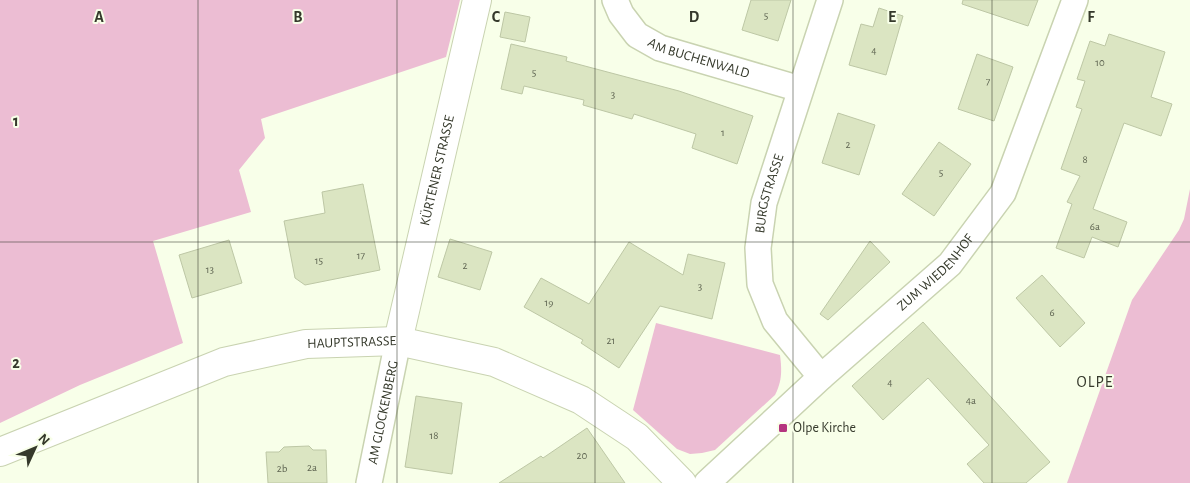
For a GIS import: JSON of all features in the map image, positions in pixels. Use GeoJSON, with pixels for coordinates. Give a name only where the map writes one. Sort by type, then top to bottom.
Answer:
{"type":"FeatureCollection","features":[{"type":"Feature","properties":{"kind":"street","name":"KÜRTENER STRASSE"},"geometry":{"type":"LineString","coordinates":[[398,341],[477,0]]}},
{"type":"Feature","properties":{"kind":"street","name":"AM BUCHENWALD"},"geometry":{"type":"LineString","coordinates":[[615,0],[621,14],[637,35],[660,48],[800,89]]}},
{"type":"Feature","properties":{"kind":"street","name":"BURGSTRASSE"},"geometry":{"type":"LineString","coordinates":[[821,377],[775,321],[760,284],[758,248],[764,202],[830,0]]}},
{"type":"Feature","properties":{"kind":"street","name":"ZUM WIEDENHOF"},"geometry":{"type":"LineString","coordinates":[[707,483],[821,377],[950,264],[1003,193],[1075,0]]}},
{"type":"Feature","properties":{"kind":"street","name":"HAUPTSTRASSE"},"geometry":{"type":"LineString","coordinates":[[0,452],[224,362],[306,344],[398,341],[494,362],[581,400],[637,437],[682,483]]}},
{"type":"Feature","properties":{"kind":"street","name":"AM GLOCKENBERG"},"geometry":{"type":"LineString","coordinates":[[369,483],[398,341]]}},
{"type":"Feature","properties":{"kind":"shaded area"},"geometry":{"type":"Polygon","coordinates":[[[0,0],[460,0],[446,57],[261,119],[265,138],[239,170],[251,212],[153,241],[183,343],[80,385],[0,423],[0,0]]]}},
{"type":"Feature","properties":{"kind":"shaded area"},"geometry":{"type":"Polygon","coordinates":[[[1190,189],[1190,483],[1067,483],[1132,300],[1179,230],[1184,219],[1190,189]]]}},
{"type":"Feature","properties":{"kind":"shaded area"},"geometry":{"type":"Polygon","coordinates":[[[656,323],[780,355],[781,376],[775,395],[715,450],[690,454],[677,449],[633,410],[656,323]]]}},
{"type":"Feature","properties":{"kind":"building"},"geometry":{"type":"Polygon","coordinates":[[[751,0],[791,0],[778,41],[742,30],[751,0]]]}},
{"type":"Feature","properties":{"kind":"building"},"geometry":{"type":"Polygon","coordinates":[[[963,0],[1038,0],[1028,26],[962,4],[963,0]]]}},
{"type":"Feature","properties":{"kind":"building"},"geometry":{"type":"Polygon","coordinates":[[[879,8],[903,16],[886,75],[849,65],[861,24],[873,27],[879,8]]]}},
{"type":"Feature","properties":{"kind":"building"},"geometry":{"type":"Polygon","coordinates":[[[505,12],[530,17],[525,42],[500,37],[505,12]]]}},
{"type":"Feature","properties":{"kind":"building"},"geometry":{"type":"Polygon","coordinates":[[[1109,34],[1165,52],[1151,97],[1172,104],[1161,136],[1124,123],[1093,209],[1127,222],[1118,247],[1092,237],[1084,258],[1056,248],[1072,204],[1067,202],[1080,176],[1061,169],[1082,109],[1076,107],[1085,81],[1077,79],[1090,41],[1105,46],[1109,34]]]}},
{"type":"Feature","properties":{"kind":"building"},"geometry":{"type":"Polygon","coordinates":[[[511,44],[567,57],[566,61],[679,91],[753,116],[737,164],[692,148],[696,134],[634,114],[632,119],[583,105],[584,100],[524,86],[522,94],[501,89],[511,44]]]}},
{"type":"Feature","properties":{"kind":"building"},"geometry":{"type":"Polygon","coordinates":[[[977,54],[1013,67],[994,121],[958,109],[977,54]]]}},
{"type":"Feature","properties":{"kind":"building"},"geometry":{"type":"Polygon","coordinates":[[[838,113],[875,125],[859,175],[822,163],[838,113]]]}},
{"type":"Feature","properties":{"kind":"building"},"geometry":{"type":"Polygon","coordinates":[[[939,142],[971,164],[934,216],[902,194],[939,142]]]}},
{"type":"Feature","properties":{"kind":"building"},"geometry":{"type":"Polygon","coordinates":[[[363,184],[380,270],[305,285],[295,278],[284,221],[325,213],[322,192],[363,184]]]}},
{"type":"Feature","properties":{"kind":"building"},"geometry":{"type":"Polygon","coordinates":[[[450,239],[492,252],[480,290],[438,277],[450,239]]]}},
{"type":"Feature","properties":{"kind":"building"},"geometry":{"type":"Polygon","coordinates":[[[229,240],[242,283],[192,298],[179,255],[229,240]]]}},
{"type":"Feature","properties":{"kind":"building"},"geometry":{"type":"Polygon","coordinates":[[[870,241],[890,262],[828,320],[820,314],[870,241]]]}},
{"type":"Feature","properties":{"kind":"building"},"geometry":{"type":"Polygon","coordinates":[[[629,242],[683,275],[688,254],[725,263],[712,319],[660,306],[619,368],[581,343],[583,340],[524,307],[541,278],[589,304],[629,242]]]}},
{"type":"Feature","properties":{"kind":"building"},"geometry":{"type":"Polygon","coordinates":[[[1042,275],[1085,323],[1060,347],[1016,298],[1042,275]]]}},
{"type":"Feature","properties":{"kind":"building"},"geometry":{"type":"Polygon","coordinates":[[[923,322],[1050,462],[1026,483],[984,483],[967,464],[989,445],[928,378],[883,420],[852,386],[923,322]]]}},
{"type":"Feature","properties":{"kind":"building"},"geometry":{"type":"Polygon","coordinates":[[[416,396],[462,403],[452,474],[405,467],[416,396]]]}},
{"type":"Feature","properties":{"kind":"building"},"geometry":{"type":"Polygon","coordinates":[[[587,428],[625,483],[499,483],[541,456],[543,458],[587,428]]]}},
{"type":"Feature","properties":{"kind":"building"},"geometry":{"type":"Polygon","coordinates":[[[309,446],[313,450],[326,450],[327,483],[268,483],[266,452],[279,452],[284,447],[309,446]]]}},
{"type":"Feature","properties":{"kind":"place","name":"Olpe Kirche"},"geometry":{"type":"Point","coordinates":[783,428]}},
{"type":"Feature","properties":{"kind":"district","name":"OLPE"},"geometry":{"type":"Point","coordinates":[1095,382]}}]}
